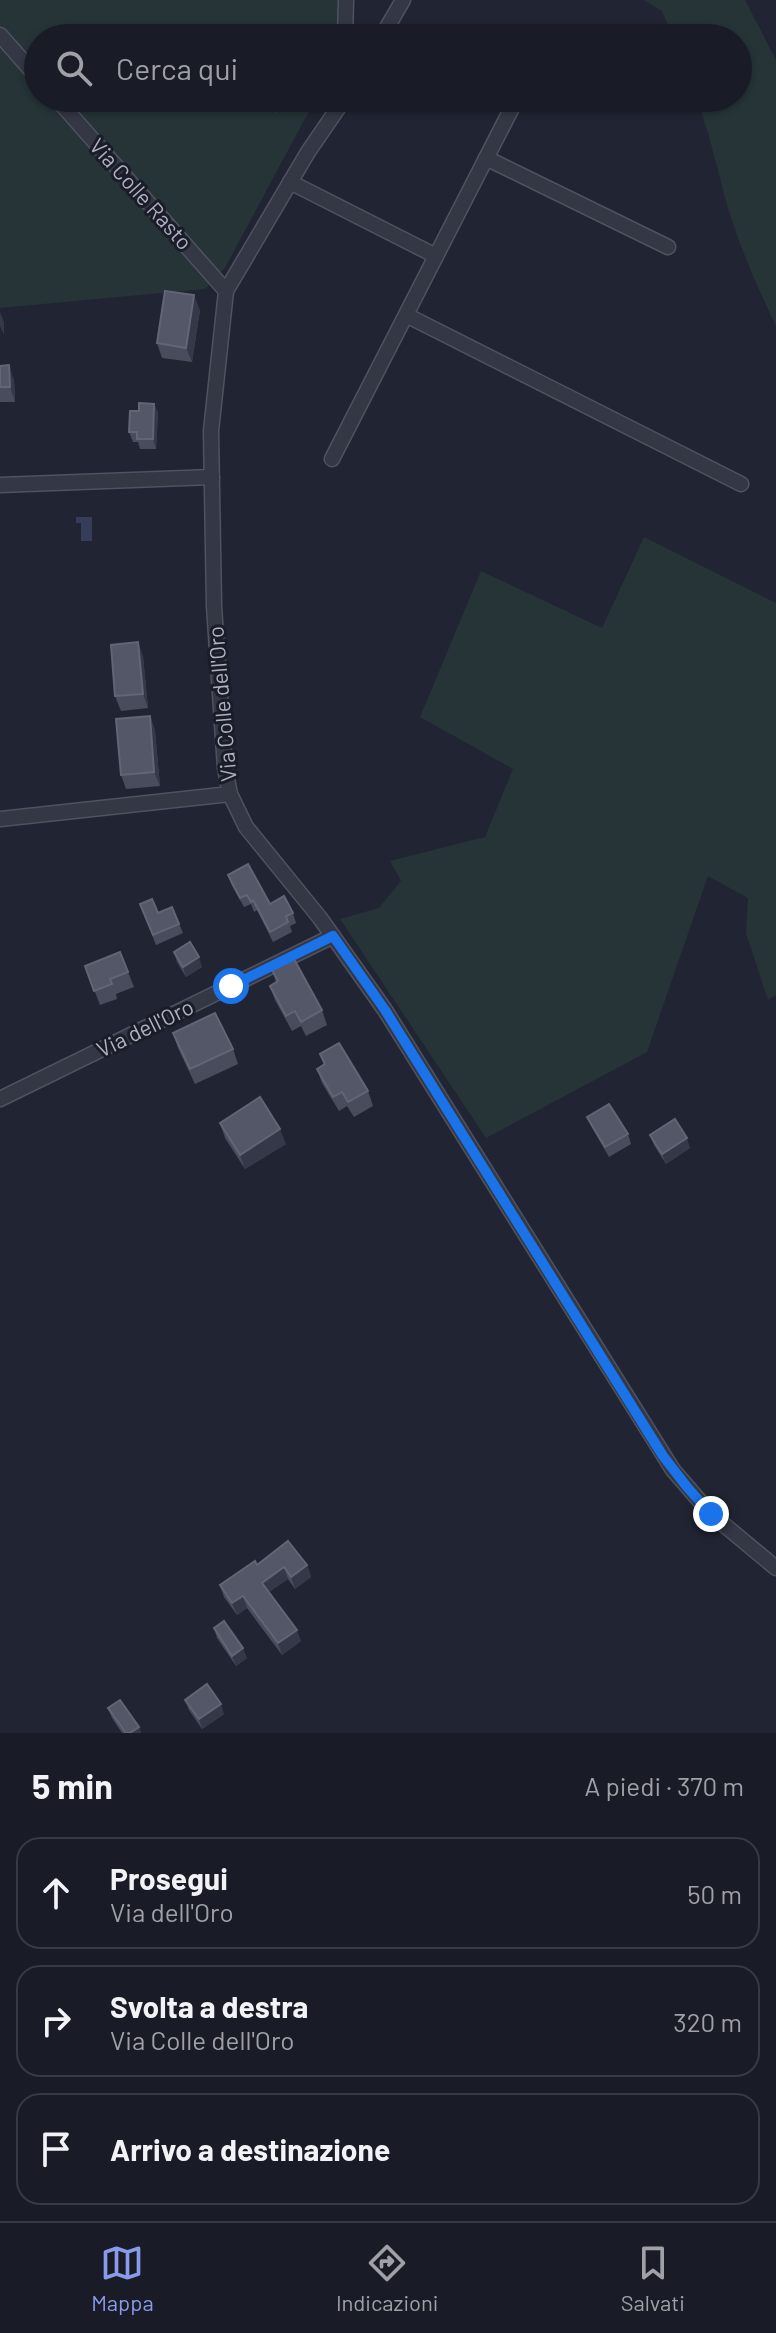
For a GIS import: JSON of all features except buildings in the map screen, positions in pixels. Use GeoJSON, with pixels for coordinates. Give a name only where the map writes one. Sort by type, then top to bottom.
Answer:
{"type":"FeatureCollection","features":[{"type":"Feature","properties":{"kind":"street"},"geometry":{"type":"LineString","coordinates":[[345,24],[346,0]]}},
{"type":"Feature","properties":{"kind":"street"},"geometry":{"type":"LineString","coordinates":[[389,24],[403,0]]}},
{"type":"Feature","properties":{"kind":"street"},"geometry":{"type":"LineString","coordinates":[[0,35],[24,62]]}},
{"type":"Feature","properties":{"kind":"street","name":"Via Colle Rasto"},"geometry":{"type":"LineString","coordinates":[[68,112],[226,291]]}},
{"type":"Feature","properties":{"kind":"street"},"geometry":{"type":"LineString","coordinates":[[308,152],[326,112]]}},
{"type":"Feature","properties":{"kind":"street","name":"Via Colle dell'Oro"},"geometry":{"type":"LineString","coordinates":[[335,112],[308,152],[226,291],[211,431],[214,606],[225,768],[230,794],[246,827],[333,936],[385,1010],[668,1463],[711,1514],[776,1568]]}},
{"type":"Feature","properties":{"kind":"street"},"geometry":{"type":"LineString","coordinates":[[332,459],[510,112]]}},
{"type":"Feature","properties":{"kind":"street"},"geometry":{"type":"LineString","coordinates":[[486,158],[668,247]]}},
{"type":"Feature","properties":{"kind":"street"},"geometry":{"type":"LineString","coordinates":[[290,182],[436,256]]}},
{"type":"Feature","properties":{"kind":"street"},"geometry":{"type":"LineString","coordinates":[[406,315],[741,484]]}},
{"type":"Feature","properties":{"kind":"street"},"geometry":{"type":"LineString","coordinates":[[0,485],[212,477]]}},
{"type":"Feature","properties":{"kind":"street"},"geometry":{"type":"LineString","coordinates":[[0,819],[230,794]]}},
{"type":"Feature","properties":{"kind":"street","name":"Via dell'Oro"},"geometry":{"type":"LineString","coordinates":[[0,1099],[333,936]]}},
{"type":"Feature","properties":{"kind":"shaded area"},"geometry":{"type":"Polygon","coordinates":[[[0,0],[338,0],[338,24],[24,24],[24,112],[308,112],[225,268],[205,289],[0,308],[0,0]]]}},
{"type":"Feature","properties":{"kind":"shaded area"},"geometry":{"type":"Polygon","coordinates":[[[644,0],[745,0],[776,60],[776,326],[737,236],[701,112],[752,112],[752,24],[667,24],[662,11],[644,0]]]}},
{"type":"Feature","properties":{"kind":"shaded area"},"geometry":{"type":"Polygon","coordinates":[[[644,537],[776,603],[776,995],[768,1000],[746,933],[748,898],[708,876],[647,1052],[486,1138],[340,919],[379,908],[401,881],[390,861],[485,837],[513,769],[420,717],[481,571],[602,628],[644,537]]]}},
{"type":"Feature","properties":{"kind":"water"},"geometry":{"type":"Polygon","coordinates":[[[76,517],[92,517],[92,541],[81,541],[81,523],[76,523],[76,517]]]}},
{"type":"Feature","properties":{"kind":"route"},"geometry":{"type":"LineString","coordinates":[[231,986],[333,936],[385,1010],[663,1456],[711,1514]]}}]}
